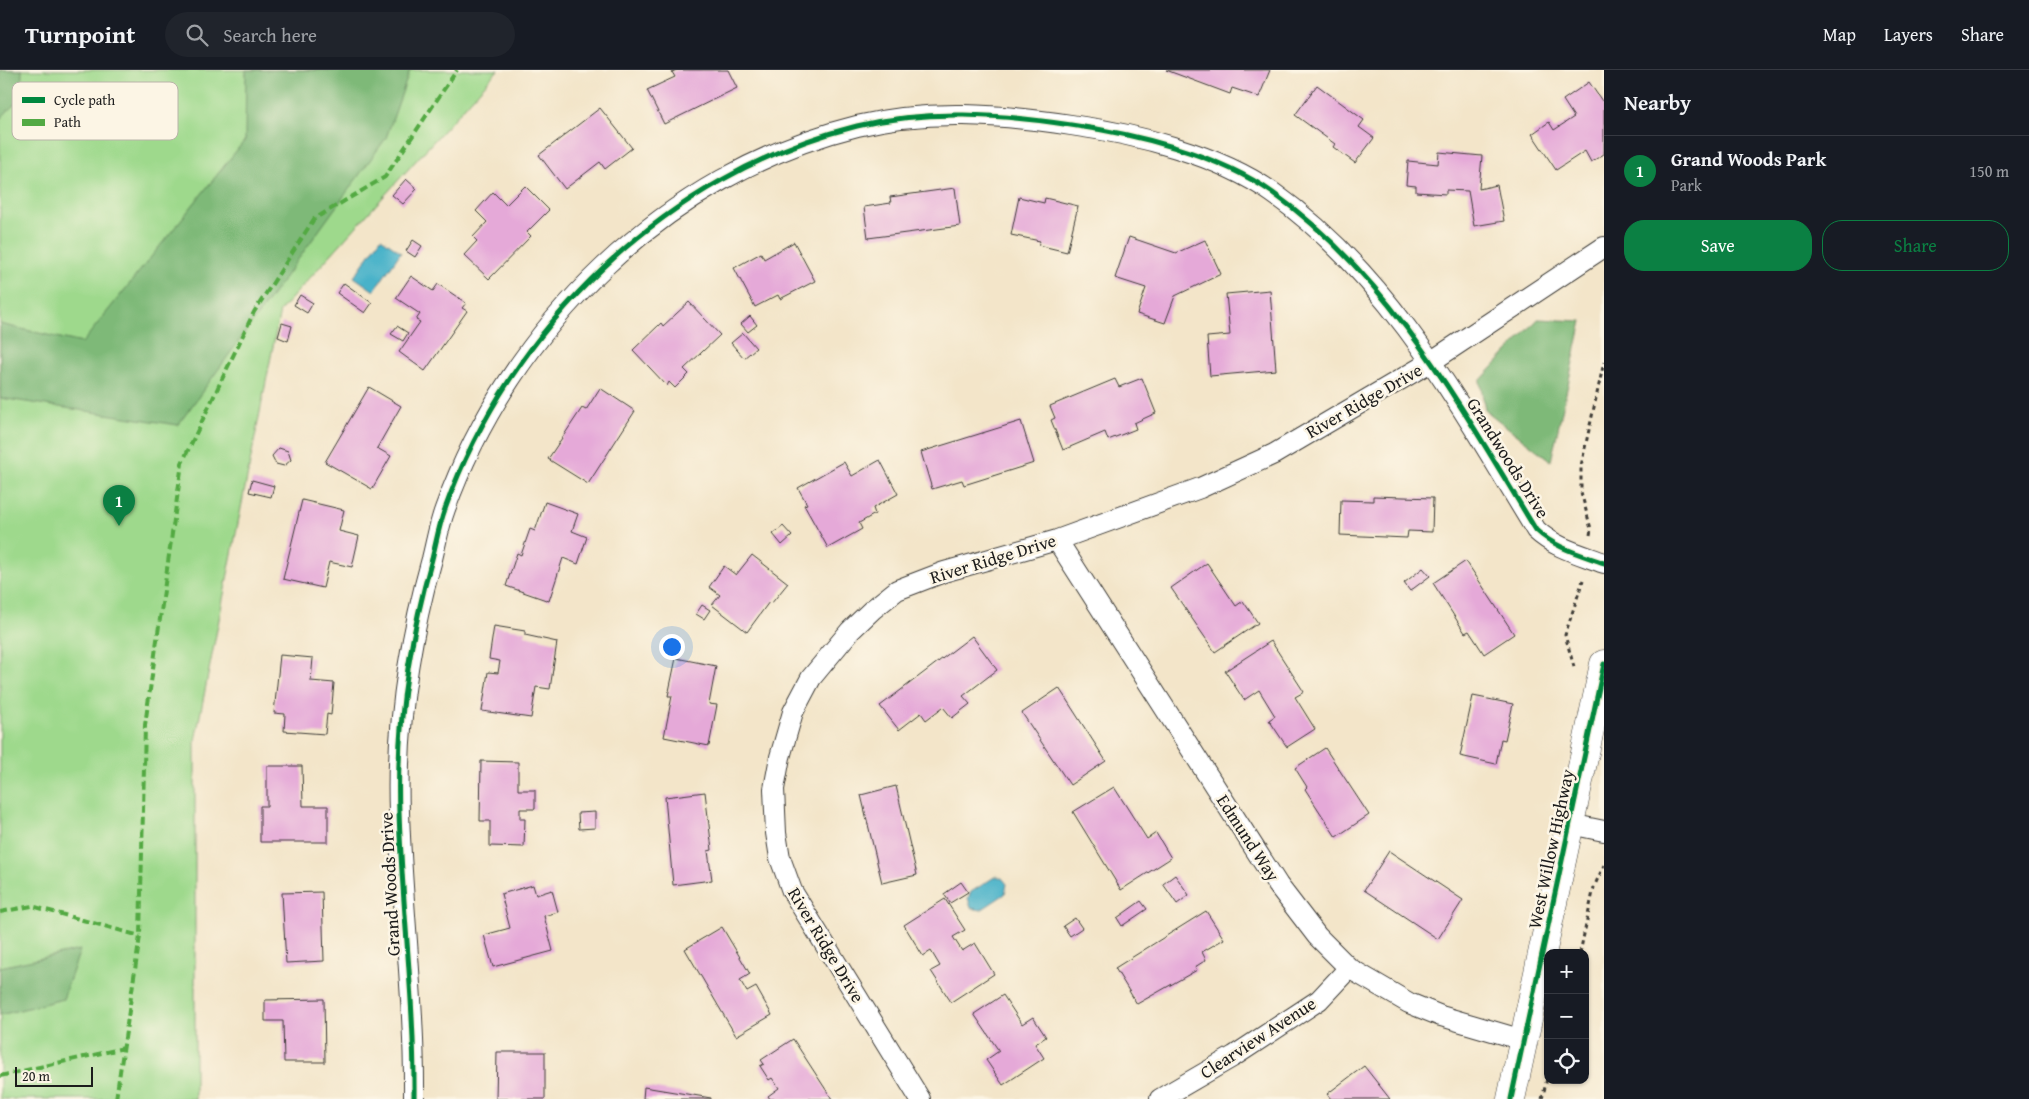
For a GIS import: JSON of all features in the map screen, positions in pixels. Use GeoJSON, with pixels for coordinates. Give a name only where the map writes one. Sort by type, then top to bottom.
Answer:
{"type":"FeatureCollection","features":[{"type":"Feature","properties":{"kind":"street","name":"Grand Woods Drive"},"geometry":{"type":"LineString","coordinates":[[414,1099],[410,988],[399,808],[402,710],[420,603],[444,511],[474,440],[516,370],[562,310],[613,258],[672,212],[733,174],[790,149],[856,127],[913,117],[965,114],[1030,119],[1114,131],[1183,150],[1235,172],[1269,190],[1339,248],[1432,361]]}},
{"type":"Feature","properties":{"kind":"street","name":"River Ridge Drive"},"geometry":{"type":"LineString","coordinates":[[920,1099],[792,891],[780,858],[776,833],[774,789],[780,757],[794,712],[811,678],[850,630],[897,590],[944,572],[1057,540],[1200,488],[1274,454],[1432,361],[1604,247]]}},
{"type":"Feature","properties":{"kind":"street","name":"Grandwoods Drive"},"geometry":{"type":"LineString","coordinates":[[1432,361],[1536,530],[1547,540],[1596,560]]}},
{"type":"Feature","properties":{"kind":"street","name":"Edmund Way"},"geometry":{"type":"LineString","coordinates":[[1057,540],[1278,885],[1318,936],[1349,968],[1409,1003],[1441,1016],[1523,1040]]}},
{"type":"Feature","properties":{"kind":"street","name":"West Willow Highway"},"geometry":{"type":"LineString","coordinates":[[1511,1099],[1604,664]]}},
{"type":"Feature","properties":{"kind":"street"},"geometry":{"type":"LineString","coordinates":[[1570,824],[1604,831]]}},
{"type":"Feature","properties":{"kind":"street","name":"Clearview Avenue"},"geometry":{"type":"LineString","coordinates":[[1160,1099],[1234,1056],[1319,1000],[1349,968]]}},
{"type":"Feature","properties":{"kind":"path"},"geometry":{"type":"LineString","coordinates":[[1573,674],[1575,665],[1565,635],[1583,582],[1596,560],[1591,529],[1581,492],[1581,466],[1604,362]]}},
{"type":"Feature","properties":{"kind":"path"},"geometry":{"type":"LineString","coordinates":[[1581,949],[1594,887],[1604,865]]}},
{"type":"Feature","properties":{"kind":"path"},"geometry":{"type":"LineString","coordinates":[[1542,1099],[1546,1084]]}},
{"type":"Feature","properties":{"kind":"green space"},"geometry":{"type":"Polygon","coordinates":[[[0,70],[498,70],[280,311],[195,741],[195,1099],[0,1099],[0,70]]]}},
{"type":"Feature","properties":{"kind":"green space"},"geometry":{"type":"Polygon","coordinates":[[[0,70],[22,70],[22,82],[12,82],[12,106],[0,119],[0,70]]]}},
{"type":"Feature","properties":{"kind":"green space"},"geometry":{"type":"Polygon","coordinates":[[[246,70],[410,70],[386,138],[178,425],[0,398],[0,324],[82,343],[245,140],[246,70]]]}},
{"type":"Feature","properties":{"kind":"green space"},"geometry":{"type":"Polygon","coordinates":[[[1538,319],[1582,321],[1551,461],[1485,410],[1480,381],[1538,319]]]}},
{"type":"Feature","properties":{"kind":"green space"},"geometry":{"type":"Polygon","coordinates":[[[80,950],[63,999],[0,1015],[0,967],[80,950]]]}},
{"type":"Feature","properties":{"kind":"water"},"geometry":{"type":"Polygon","coordinates":[[[381,238],[401,252],[374,291],[354,277],[381,238]]]}},
{"type":"Feature","properties":{"kind":"water"},"geometry":{"type":"Polygon","coordinates":[[[996,876],[1002,878],[1007,884],[1005,894],[981,910],[971,908],[968,898],[971,892],[996,876]]]}},
{"type":"Feature","properties":{"kind":"building"},"geometry":{"type":"Polygon","coordinates":[[[677,70],[728,70],[737,88],[664,124],[647,90],[675,77],[672,72],[677,70]]]}},
{"type":"Feature","properties":{"kind":"building"},"geometry":{"type":"Polygon","coordinates":[[[1166,70],[1270,70],[1259,97],[1232,88],[1230,94],[1166,70]]]}},
{"type":"Feature","properties":{"kind":"building"},"geometry":{"type":"Polygon","coordinates":[[[1589,82],[1604,104],[1604,154],[1591,162],[1585,151],[1556,170],[1532,134],[1549,122],[1554,130],[1574,117],[1563,100],[1589,82]]]}},
{"type":"Feature","properties":{"kind":"building"},"geometry":{"type":"Polygon","coordinates":[[[1317,85],[1364,120],[1359,127],[1374,138],[1355,163],[1333,147],[1335,144],[1295,115],[1317,85]]]}},
{"type":"Feature","properties":{"kind":"building"},"geometry":{"type":"Polygon","coordinates":[[[600,108],[632,148],[605,169],[600,162],[565,189],[539,155],[600,108]]]}},
{"type":"Feature","properties":{"kind":"building"},"geometry":{"type":"Polygon","coordinates":[[[1439,152],[1482,156],[1479,189],[1497,185],[1504,221],[1474,226],[1468,191],[1446,190],[1446,194],[1416,192],[1416,186],[1406,185],[1408,161],[1438,164],[1439,152]]]}},
{"type":"Feature","properties":{"kind":"building"},"geometry":{"type":"Polygon","coordinates":[[[406,179],[417,189],[403,204],[392,195],[406,179]]]}},
{"type":"Feature","properties":{"kind":"building"},"geometry":{"type":"Polygon","coordinates":[[[525,186],[549,210],[527,232],[531,236],[489,279],[464,255],[477,241],[473,237],[487,222],[476,211],[493,192],[506,205],[525,186]]]}},
{"type":"Feature","properties":{"kind":"building"},"geometry":{"type":"Polygon","coordinates":[[[955,188],[960,226],[868,238],[864,207],[891,203],[890,197],[955,188]]]}},
{"type":"Feature","properties":{"kind":"building"},"geometry":{"type":"Polygon","coordinates":[[[1019,197],[1044,203],[1045,198],[1078,206],[1067,252],[1038,245],[1040,241],[1011,235],[1019,197]]]}},
{"type":"Feature","properties":{"kind":"building"},"geometry":{"type":"Polygon","coordinates":[[[1129,237],[1176,253],[1205,240],[1221,274],[1175,296],[1165,323],[1137,314],[1146,288],[1115,278],[1129,237]]]}},
{"type":"Feature","properties":{"kind":"building"},"geometry":{"type":"Polygon","coordinates":[[[413,240],[422,246],[415,257],[406,251],[413,240]]]}},
{"type":"Feature","properties":{"kind":"building"},"geometry":{"type":"Polygon","coordinates":[[[794,242],[815,281],[780,299],[778,295],[755,307],[734,268],[761,253],[764,259],[794,242]]]}},
{"type":"Feature","properties":{"kind":"building"},"geometry":{"type":"Polygon","coordinates":[[[411,276],[433,291],[438,284],[466,303],[462,308],[467,311],[425,371],[399,352],[420,322],[416,320],[420,314],[396,298],[411,276]]]}},
{"type":"Feature","properties":{"kind":"building"},"geometry":{"type":"Polygon","coordinates":[[[344,283],[372,303],[365,313],[337,293],[344,283]]]}},
{"type":"Feature","properties":{"kind":"building"},"geometry":{"type":"Polygon","coordinates":[[[1270,290],[1276,370],[1210,376],[1207,337],[1230,335],[1226,294],[1270,290]]]}},
{"type":"Feature","properties":{"kind":"building"},"geometry":{"type":"Polygon","coordinates":[[[300,295],[313,303],[307,313],[294,305],[300,295]]]}},
{"type":"Feature","properties":{"kind":"building"},"geometry":{"type":"Polygon","coordinates":[[[689,302],[720,335],[684,369],[689,374],[675,388],[669,382],[667,386],[633,350],[661,323],[663,326],[689,302]]]}},
{"type":"Feature","properties":{"kind":"building"},"geometry":{"type":"Polygon","coordinates":[[[750,316],[757,325],[748,332],[741,324],[750,316]]]}},
{"type":"Feature","properties":{"kind":"building"},"geometry":{"type":"Polygon","coordinates":[[[282,323],[292,326],[288,341],[278,337],[282,323]]]}},
{"type":"Feature","properties":{"kind":"building"},"geometry":{"type":"Polygon","coordinates":[[[397,326],[408,333],[403,341],[391,334],[397,326]]]}},
{"type":"Feature","properties":{"kind":"building"},"geometry":{"type":"Polygon","coordinates":[[[743,333],[756,348],[744,358],[731,343],[743,333]]]}},
{"type":"Feature","properties":{"kind":"building"},"geometry":{"type":"Polygon","coordinates":[[[1142,378],[1156,413],[1134,423],[1136,429],[1108,440],[1105,432],[1063,450],[1051,420],[1055,418],[1050,406],[1115,379],[1119,387],[1142,378]]]}},
{"type":"Feature","properties":{"kind":"building"},"geometry":{"type":"Polygon","coordinates":[[[369,387],[401,406],[377,448],[391,456],[372,489],[325,462],[369,387]]]}},
{"type":"Feature","properties":{"kind":"building"},"geometry":{"type":"Polygon","coordinates":[[[600,388],[635,411],[588,484],[548,459],[582,408],[586,410],[600,388]]]}},
{"type":"Feature","properties":{"kind":"building"},"geometry":{"type":"Polygon","coordinates":[[[1021,421],[1034,463],[964,485],[962,480],[932,489],[921,452],[1021,421]]]}},
{"type":"Feature","properties":{"kind":"building"},"geometry":{"type":"Polygon","coordinates":[[[279,448],[288,451],[291,460],[284,466],[276,464],[272,456],[279,448]]]}},
{"type":"Feature","properties":{"kind":"building"},"geometry":{"type":"Polygon","coordinates":[[[880,460],[898,494],[873,508],[875,514],[859,523],[862,529],[828,548],[804,505],[807,504],[798,488],[844,462],[852,476],[880,460]]]}},
{"type":"Feature","properties":{"kind":"building"},"geometry":{"type":"Polygon","coordinates":[[[252,480],[274,486],[271,497],[249,492],[252,480]]]}},
{"type":"Feature","properties":{"kind":"building"},"geometry":{"type":"Polygon","coordinates":[[[1373,496],[1433,498],[1432,532],[1408,531],[1407,538],[1340,535],[1341,500],[1373,501],[1373,496]]]}},
{"type":"Feature","properties":{"kind":"building"},"geometry":{"type":"Polygon","coordinates":[[[302,500],[344,510],[339,531],[359,536],[352,567],[329,562],[323,588],[283,579],[302,500]]]}},
{"type":"Feature","properties":{"kind":"building"},"geometry":{"type":"Polygon","coordinates":[[[545,502],[578,514],[572,531],[587,537],[578,564],[563,558],[549,601],[506,586],[517,553],[521,555],[530,529],[535,531],[545,502]]]}},
{"type":"Feature","properties":{"kind":"building"},"geometry":{"type":"Polygon","coordinates":[[[783,526],[792,536],[782,545],[773,534],[783,526]]]}},
{"type":"Feature","properties":{"kind":"building"},"geometry":{"type":"Polygon","coordinates":[[[752,555],[788,583],[771,604],[769,602],[747,632],[712,605],[720,595],[709,587],[724,566],[736,575],[752,555]]]}},
{"type":"Feature","properties":{"kind":"building"},"geometry":{"type":"Polygon","coordinates":[[[1466,561],[1514,634],[1484,654],[1469,631],[1465,633],[1433,583],[1466,561]]]}},
{"type":"Feature","properties":{"kind":"building"},"geometry":{"type":"Polygon","coordinates":[[[1207,563],[1236,606],[1243,601],[1258,623],[1215,652],[1171,588],[1207,563]]]}},
{"type":"Feature","properties":{"kind":"building"},"geometry":{"type":"Polygon","coordinates":[[[1423,568],[1430,576],[1410,591],[1404,583],[1423,568]]]}},
{"type":"Feature","properties":{"kind":"building"},"geometry":{"type":"Polygon","coordinates":[[[702,605],[710,610],[704,619],[696,614],[702,605]]]}},
{"type":"Feature","properties":{"kind":"building"},"geometry":{"type":"Polygon","coordinates":[[[494,626],[525,631],[525,635],[557,642],[550,689],[536,687],[531,718],[482,711],[488,672],[498,673],[500,661],[489,659],[494,626]]]}},
{"type":"Feature","properties":{"kind":"building"},"geometry":{"type":"Polygon","coordinates":[[[972,636],[997,670],[963,696],[970,704],[952,718],[943,707],[926,720],[921,713],[899,730],[880,706],[972,636]]]}},
{"type":"Feature","properties":{"kind":"building"},"geometry":{"type":"Polygon","coordinates":[[[1271,641],[1304,692],[1295,697],[1315,729],[1287,747],[1269,720],[1275,716],[1259,690],[1244,700],[1225,671],[1271,641]]]}},
{"type":"Feature","properties":{"kind":"building"},"geometry":{"type":"Polygon","coordinates":[[[280,655],[313,658],[311,681],[334,683],[331,715],[327,714],[325,734],[284,731],[285,714],[274,713],[280,655]]]}},
{"type":"Feature","properties":{"kind":"building"},"geometry":{"type":"Polygon","coordinates":[[[676,658],[716,666],[709,704],[717,705],[709,746],[664,737],[672,696],[668,696],[676,658]]]}},
{"type":"Feature","properties":{"kind":"building"},"geometry":{"type":"Polygon","coordinates":[[[1059,688],[1106,761],[1070,785],[1022,713],[1059,688]]]}},
{"type":"Feature","properties":{"kind":"building"},"geometry":{"type":"Polygon","coordinates":[[[1473,696],[1513,704],[1505,740],[1501,739],[1496,764],[1460,756],[1473,696]]]}},
{"type":"Feature","properties":{"kind":"building"},"geometry":{"type":"Polygon","coordinates":[[[1325,748],[1369,815],[1336,837],[1305,789],[1307,787],[1295,768],[1325,748]]]}},
{"type":"Feature","properties":{"kind":"building"},"geometry":{"type":"Polygon","coordinates":[[[481,761],[518,762],[518,790],[535,790],[535,809],[520,809],[520,819],[525,819],[524,847],[490,846],[490,821],[480,821],[481,761]]]}},
{"type":"Feature","properties":{"kind":"building"},"geometry":{"type":"Polygon","coordinates":[[[267,766],[302,766],[303,806],[328,806],[328,842],[260,842],[260,806],[267,806],[267,766]]]}},
{"type":"Feature","properties":{"kind":"building"},"geometry":{"type":"Polygon","coordinates":[[[896,786],[917,875],[882,883],[861,795],[896,786]]]}},
{"type":"Feature","properties":{"kind":"building"},"geometry":{"type":"Polygon","coordinates":[[[1114,787],[1147,839],[1156,833],[1171,858],[1121,890],[1073,812],[1114,787]]]}},
{"type":"Feature","properties":{"kind":"building"},"geometry":{"type":"Polygon","coordinates":[[[705,792],[712,850],[708,851],[712,880],[673,885],[665,797],[705,792]]]}},
{"type":"Feature","properties":{"kind":"building"},"geometry":{"type":"Polygon","coordinates":[[[595,812],[595,828],[579,829],[578,813],[595,812]]]}},
{"type":"Feature","properties":{"kind":"building"},"geometry":{"type":"Polygon","coordinates":[[[1389,851],[1463,900],[1438,939],[1364,890],[1389,851]]]}},
{"type":"Feature","properties":{"kind":"building"},"geometry":{"type":"Polygon","coordinates":[[[1175,875],[1189,895],[1177,904],[1163,884],[1175,875]]]}},
{"type":"Feature","properties":{"kind":"building"},"geometry":{"type":"Polygon","coordinates":[[[961,882],[968,892],[950,903],[944,894],[961,882]]]}},
{"type":"Feature","properties":{"kind":"building"},"geometry":{"type":"Polygon","coordinates":[[[533,885],[536,895],[552,890],[558,912],[544,916],[553,951],[493,967],[484,935],[510,928],[501,894],[533,885]]]}},
{"type":"Feature","properties":{"kind":"building"},"geometry":{"type":"Polygon","coordinates":[[[322,892],[324,961],[286,963],[282,893],[322,892]]]}},
{"type":"Feature","properties":{"kind":"building"},"geometry":{"type":"Polygon","coordinates":[[[945,899],[965,930],[953,937],[962,951],[975,943],[994,974],[951,1002],[931,971],[940,966],[931,951],[923,956],[904,925],[945,899]]]}},
{"type":"Feature","properties":{"kind":"building"},"geometry":{"type":"Polygon","coordinates":[[[1141,901],[1147,909],[1122,926],[1117,918],[1141,901]]]}},
{"type":"Feature","properties":{"kind":"building"},"geometry":{"type":"Polygon","coordinates":[[[1206,911],[1224,939],[1202,952],[1206,960],[1195,967],[1197,970],[1137,1004],[1115,968],[1206,911]]]}},
{"type":"Feature","properties":{"kind":"building"},"geometry":{"type":"Polygon","coordinates":[[[1075,918],[1082,928],[1070,936],[1063,926],[1075,918]]]}},
{"type":"Feature","properties":{"kind":"building"},"geometry":{"type":"Polygon","coordinates":[[[722,927],[750,974],[740,980],[747,992],[756,987],[772,1015],[736,1036],[685,949],[722,927]]]}},
{"type":"Feature","properties":{"kind":"building"},"geometry":{"type":"Polygon","coordinates":[[[1003,995],[1022,1024],[1033,1017],[1046,1037],[1035,1044],[1044,1058],[1003,1085],[986,1060],[999,1051],[974,1014],[1003,995]]]}},
{"type":"Feature","properties":{"kind":"building"},"geometry":{"type":"Polygon","coordinates":[[[324,999],[325,1062],[284,1062],[283,1021],[265,1021],[265,1000],[324,999]]]}},
{"type":"Feature","properties":{"kind":"building"},"geometry":{"type":"Polygon","coordinates":[[[793,1039],[832,1099],[770,1099],[768,1096],[779,1088],[772,1078],[769,1080],[760,1066],[764,1064],[761,1060],[793,1039]]]}},
{"type":"Feature","properties":{"kind":"building"},"geometry":{"type":"Polygon","coordinates":[[[497,1052],[545,1052],[545,1099],[496,1099],[497,1052]]]}},
{"type":"Feature","properties":{"kind":"building"},"geometry":{"type":"Polygon","coordinates":[[[1364,1066],[1390,1099],[1331,1099],[1327,1094],[1364,1066]]]}},
{"type":"Feature","properties":{"kind":"building"},"geometry":{"type":"Polygon","coordinates":[[[644,1087],[711,1098],[711,1099],[643,1099],[644,1087]]]}},
{"type":"Feature","properties":{"kind":"marked path"},"geometry":{"type":"LineString","coordinates":[[116,1099],[140,936],[145,725],[182,463],[254,312],[314,219],[385,177],[457,70]]}},
{"type":"Feature","properties":{"kind":"marked path"},"geometry":{"type":"LineString","coordinates":[[0,912],[32,906],[140,936]]}},
{"type":"Feature","properties":{"kind":"marked path"},"geometry":{"type":"LineString","coordinates":[[0,1076],[124,1048]]}},
{"type":"Feature","properties":{"kind":"cycle path"},"geometry":{"type":"LineString","coordinates":[[414,1099],[413,1027],[399,812],[400,748],[406,684],[417,621],[445,509],[474,442],[510,379],[554,320],[604,267],[660,220],[722,180],[787,148],[857,126],[883,121],[936,115],[990,116],[1071,125],[1149,140],[1202,157],[1251,179],[1273,193],[1315,227],[1353,264],[1389,305],[1451,392],[1536,530],[1560,546],[1604,563]]}},
{"type":"Feature","properties":{"kind":"cycle path"},"geometry":{"type":"LineString","coordinates":[[1511,1099],[1604,664]]}},
{"type":"Feature","properties":{"kind":"place","name":"Grand Woods Park"},"geometry":{"type":"Point","coordinates":[119,526]}}]}
